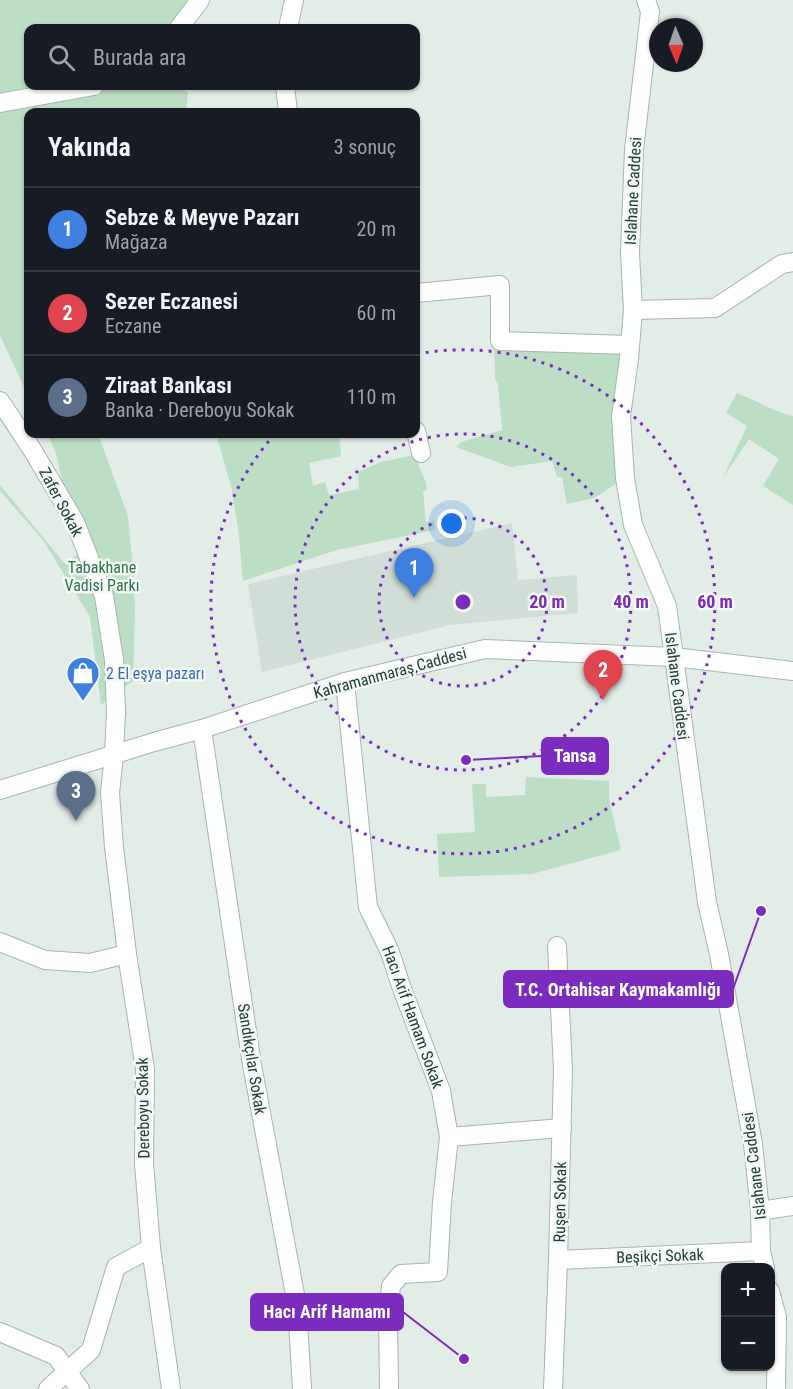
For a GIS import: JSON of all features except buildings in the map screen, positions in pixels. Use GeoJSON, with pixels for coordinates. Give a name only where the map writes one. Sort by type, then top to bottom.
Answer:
{"type":"FeatureCollection","features":[{"type":"Feature","properties":{"kind":"street"},"geometry":{"type":"LineString","coordinates":[[181,24],[200,0]]}},
{"type":"Feature","properties":{"kind":"street"},"geometry":{"type":"LineString","coordinates":[[289,24],[294,0]]}},
{"type":"Feature","properties":{"kind":"street","name":"Islahane Caddesi"},"geometry":{"type":"LineString","coordinates":[[646,0],[650,12],[634,150],[630,253],[633,310],[621,416],[625,478],[633,525],[667,606],[707,902],[719,954],[753,1144],[763,1259]]}},
{"type":"Feature","properties":{"kind":"street"},"geometry":{"type":"LineString","coordinates":[[0,103],[71,90]]}},
{"type":"Feature","properties":{"kind":"street"},"geometry":{"type":"LineString","coordinates":[[285,90],[288,108]]}},
{"type":"Feature","properties":{"kind":"street"},"geometry":{"type":"LineString","coordinates":[[633,310],[715,308],[782,264],[793,262]]}},
{"type":"Feature","properties":{"kind":"street"},"geometry":{"type":"LineString","coordinates":[[420,292],[500,285],[500,341],[630,345]]}},
{"type":"Feature","properties":{"kind":"street","name":"Zafer Sokak"},"geometry":{"type":"LineString","coordinates":[[0,400],[24,437]]}},
{"type":"Feature","properties":{"kind":"street","name":"Zafer Sokak"},"geometry":{"type":"LineString","coordinates":[[25,438],[75,522],[104,596],[114,660],[116,712],[114,755]]}},
{"type":"Feature","properties":{"kind":"street"},"geometry":{"type":"LineString","coordinates":[[417,438],[420,453]]}},
{"type":"Feature","properties":{"kind":"street","name":"Kahramanmaraş Caddesi"},"geometry":{"type":"LineString","coordinates":[[0,790],[202,729],[345,682],[485,649],[674,657],[793,671]]}},
{"type":"Feature","properties":{"kind":"street","name":"Hacı Arif Hamam Sokak"},"geometry":{"type":"LineString","coordinates":[[345,682],[368,907],[390,952],[441,1091],[449,1137],[438,1272],[401,1274],[391,1286],[388,1317],[389,1389]]}},
{"type":"Feature","properties":{"kind":"street","name":"Sandıkçılar Sokak"},"geometry":{"type":"LineString","coordinates":[[202,729],[252,1065],[297,1305],[302,1389]]}},
{"type":"Feature","properties":{"kind":"street","name":"Dereboyu Sokak"},"geometry":{"type":"LineString","coordinates":[[114,755],[110,793],[127,954],[145,1069],[144,1164],[151,1248],[171,1389]]}},
{"type":"Feature","properties":{"kind":"street"},"geometry":{"type":"LineString","coordinates":[[0,942],[45,960],[90,963],[127,954]]}},
{"type":"Feature","properties":{"kind":"street","name":"Ruşen Sokak"},"geometry":{"type":"LineString","coordinates":[[553,1389],[563,1070],[557,946]]}},
{"type":"Feature","properties":{"kind":"street"},"geometry":{"type":"LineString","coordinates":[[449,1137],[562,1128]]}},
{"type":"Feature","properties":{"kind":"street"},"geometry":{"type":"LineString","coordinates":[[760,1211],[793,1206]]}},
{"type":"Feature","properties":{"kind":"street"},"geometry":{"type":"LineString","coordinates":[[48,1389],[91,1350],[116,1267],[151,1248]]}},
{"type":"Feature","properties":{"kind":"street","name":"Beşikçi Sokak"},"geometry":{"type":"LineString","coordinates":[[558,1260],[763,1259]]}},
{"type":"Feature","properties":{"kind":"street"},"geometry":{"type":"LineString","coordinates":[[775,1299],[785,1320],[776,1389]]}},
{"type":"Feature","properties":{"kind":"street"},"geometry":{"type":"LineString","coordinates":[[5,1334],[56,1356],[80,1389]]}},
{"type":"Feature","properties":{"kind":"shaded area"},"geometry":{"type":"Polygon","coordinates":[[[512,523],[518,580],[577,575],[578,613],[450,625],[262,672],[248,584],[512,523]]]}},
{"type":"Feature","properties":{"kind":"green space"},"geometry":{"type":"Polygon","coordinates":[[[0,0],[200,0],[182,24],[24,24],[24,90],[183,90],[188,92],[186,108],[24,108],[24,387],[0,335],[0,0]]]}},
{"type":"Feature","properties":{"kind":"green space"},"geometry":{"type":"Polygon","coordinates":[[[494,343],[625,349],[625,478],[594,498],[567,504],[562,477],[557,477],[552,461],[511,467],[456,447],[461,442],[502,430],[498,384],[495,379],[494,343]]]}},
{"type":"Feature","properties":{"kind":"green space"},"geometry":{"type":"Polygon","coordinates":[[[737,393],[793,416],[793,505],[763,486],[779,459],[749,439],[723,478],[747,426],[726,413],[737,393]]]}},
{"type":"Feature","properties":{"kind":"green space","name":"Tabakhane Vadisi Parkı"},"geometry":{"type":"Polygon","coordinates":[[[49,438],[99,438],[128,516],[135,610],[133,681],[101,705],[90,617],[43,540],[0,491],[0,485],[65,564],[78,554],[56,453],[49,438]]]}},
{"type":"Feature","properties":{"kind":"green space"},"geometry":{"type":"Polygon","coordinates":[[[217,438],[339,438],[341,456],[309,463],[313,486],[325,482],[329,495],[359,489],[358,472],[381,462],[414,455],[427,490],[423,491],[426,522],[434,521],[435,530],[337,550],[243,581],[231,486],[217,438]]]}},
{"type":"Feature","properties":{"kind":"green space"},"geometry":{"type":"Polygon","coordinates":[[[526,777],[609,781],[609,799],[621,850],[532,874],[439,877],[437,834],[475,832],[472,784],[486,784],[486,797],[525,795],[526,777]]]}},
{"type":"Feature","properties":{"kind":"place","name":"Sebze & Meyve Pazarı"},"geometry":{"type":"Point","coordinates":[414,598]}},
{"type":"Feature","properties":{"kind":"place","name":"Sezer Eczanesi"},"geometry":{"type":"Point","coordinates":[603,700]}},
{"type":"Feature","properties":{"kind":"place","name":"2 El eşya pazarı"},"geometry":{"type":"Point","coordinates":[83,702]}},
{"type":"Feature","properties":{"kind":"place","name":"Tansa"},"geometry":{"type":"Point","coordinates":[466,760]}},
{"type":"Feature","properties":{"kind":"place","name":"Ziraat Bankası"},"geometry":{"type":"Point","coordinates":[76,821]}},
{"type":"Feature","properties":{"kind":"place","name":"T.C. Ortahisar Kaymakamlığı"},"geometry":{"type":"Point","coordinates":[761,911]}},
{"type":"Feature","properties":{"kind":"place","name":"Hacı Arif Hamamı"},"geometry":{"type":"Point","coordinates":[464,1359]}}]}
